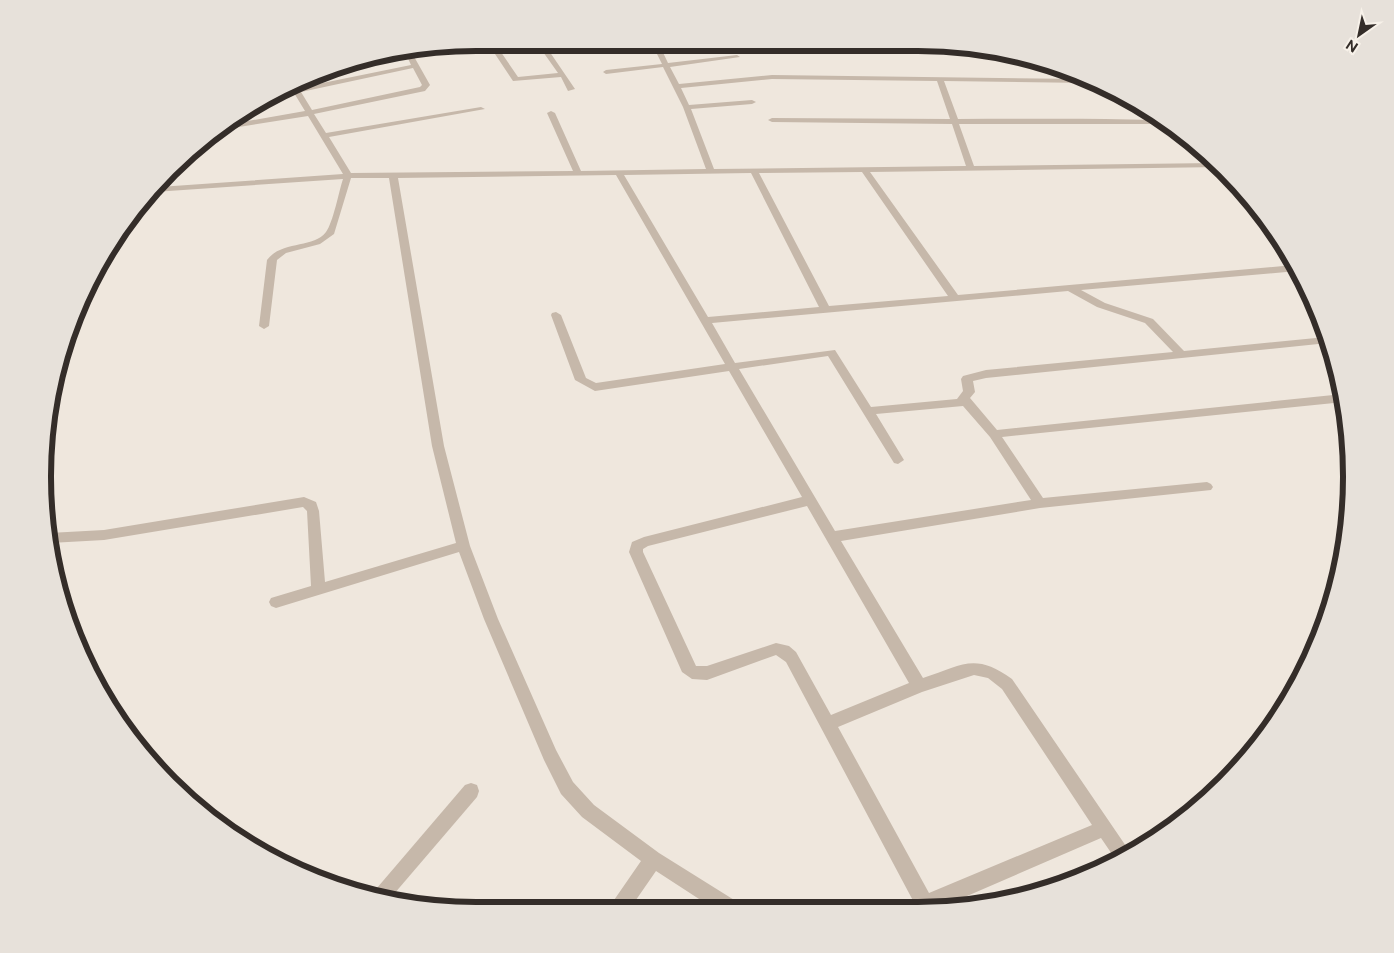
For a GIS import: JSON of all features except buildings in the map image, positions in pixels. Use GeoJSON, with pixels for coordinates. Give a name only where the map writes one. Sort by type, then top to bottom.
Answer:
{"type":"FeatureCollection","features":[{"type":"Feature","properties":{"kind":"street"},"geometry":{"type":"LineString","coordinates":[[496,51],[516,79],[564,75]]}},
{"type":"Feature","properties":{"kind":"street"},"geometry":{"type":"LineString","coordinates":[[546,51],[564,75],[571,89]]}},
{"type":"Feature","properties":{"kind":"street"},"geometry":{"type":"LineString","coordinates":[[658,51],[687,107],[711,171]]}},
{"type":"Feature","properties":{"kind":"street"},"geometry":{"type":"LineString","coordinates":[[237,125],[309,113],[422,89],[426,85],[410,57]]}},
{"type":"Feature","properties":{"kind":"street"},"geometry":{"type":"LineString","coordinates":[[606,72],[737,57]]}},
{"type":"Feature","properties":{"kind":"street"},"geometry":{"type":"LineString","coordinates":[[308,86],[415,66]]}},
{"type":"Feature","properties":{"kind":"street"},"geometry":{"type":"LineString","coordinates":[[676,86],[772,77],[1069,80]]}},
{"type":"Feature","properties":{"kind":"street"},"geometry":{"type":"LineString","coordinates":[[940,79],[971,168]]}},
{"type":"Feature","properties":{"kind":"street"},"geometry":{"type":"LineString","coordinates":[[264,326],[275,255],[311,245],[327,237],[331,232],[348,176],[296,91]]}},
{"type":"Feature","properties":{"kind":"street"},"geometry":{"type":"LineString","coordinates":[[687,107],[752,102]]}},
{"type":"Feature","properties":{"kind":"street"},"geometry":{"type":"LineString","coordinates":[[323,136],[481,109]]}},
{"type":"Feature","properties":{"kind":"street"},"geometry":{"type":"LineString","coordinates":[[551,113],[578,172]]}},
{"type":"Feature","properties":{"kind":"street"},"geometry":{"type":"LineString","coordinates":[[772,120],[1152,122]]}},
{"type":"Feature","properties":{"kind":"street"},"geometry":{"type":"LineString","coordinates":[[163,189],[393,174],[1207,165]]}},
{"type":"Feature","properties":{"kind":"street"},"geometry":{"type":"LineString","coordinates":[[864,169],[955,298]]}},
{"type":"Feature","properties":{"kind":"street"},"geometry":{"type":"LineString","coordinates":[[753,170],[825,308]]}},
{"type":"Feature","properties":{"kind":"street"},"geometry":{"type":"LineString","coordinates":[[618,172],[919,686]]}},
{"type":"Feature","properties":{"kind":"street"},"geometry":{"type":"LineString","coordinates":[[393,174],[438,446],[463,546],[491,619],[566,788],[588,811],[653,859],[720,902]]}},
{"type":"Feature","properties":{"kind":"street"},"geometry":{"type":"LineString","coordinates":[[704,320],[1289,269]]}},
{"type":"Feature","properties":{"kind":"street"},"geometry":{"type":"LineString","coordinates":[[1070,288],[1101,306],[1149,321],[1182,354]]}},
{"type":"Feature","properties":{"kind":"street"},"geometry":{"type":"LineString","coordinates":[[556,315],[581,380],[595,387],[832,352],[898,460]]}},
{"type":"Feature","properties":{"kind":"street"},"geometry":{"type":"LineString","coordinates":[[869,412],[960,403],[969,392],[967,379],[973,376],[1320,341]]}},
{"type":"Feature","properties":{"kind":"street"},"geometry":{"type":"LineString","coordinates":[[964,399],[994,434],[1040,503]]}},
{"type":"Feature","properties":{"kind":"street"},"geometry":{"type":"LineString","coordinates":[[994,434],[1336,399]]}},
{"type":"Feature","properties":{"kind":"street"},"geometry":{"type":"LineString","coordinates":[[832,537],[1040,503],[1206,487]]}},
{"type":"Feature","properties":{"kind":"street"},"geometry":{"type":"LineString","coordinates":[[810,500],[644,542],[637,546],[636,552],[687,667],[692,672],[707,673],[776,649],[784,651],[792,657],[924,902]]}},
{"type":"Feature","properties":{"kind":"street"},"geometry":{"type":"LineString","coordinates":[[56,538],[104,535],[304,502],[311,505],[313,511],[318,589]]}},
{"type":"Feature","properties":{"kind":"street"},"geometry":{"type":"LineString","coordinates":[[276,602],[463,546]]}},
{"type":"Feature","properties":{"kind":"street"},"geometry":{"type":"LineString","coordinates":[[828,724],[919,686],[974,668],[992,673],[1007,684],[1119,851]]}},
{"type":"Feature","properties":{"kind":"street"},"geometry":{"type":"LineString","coordinates":[[384,891],[471,790]]}},
{"type":"Feature","properties":{"kind":"street"},"geometry":{"type":"LineString","coordinates":[[940,901],[1104,828]]}},
{"type":"Feature","properties":{"kind":"street"},"geometry":{"type":"LineString","coordinates":[[624,902],[653,859]]}}]}
